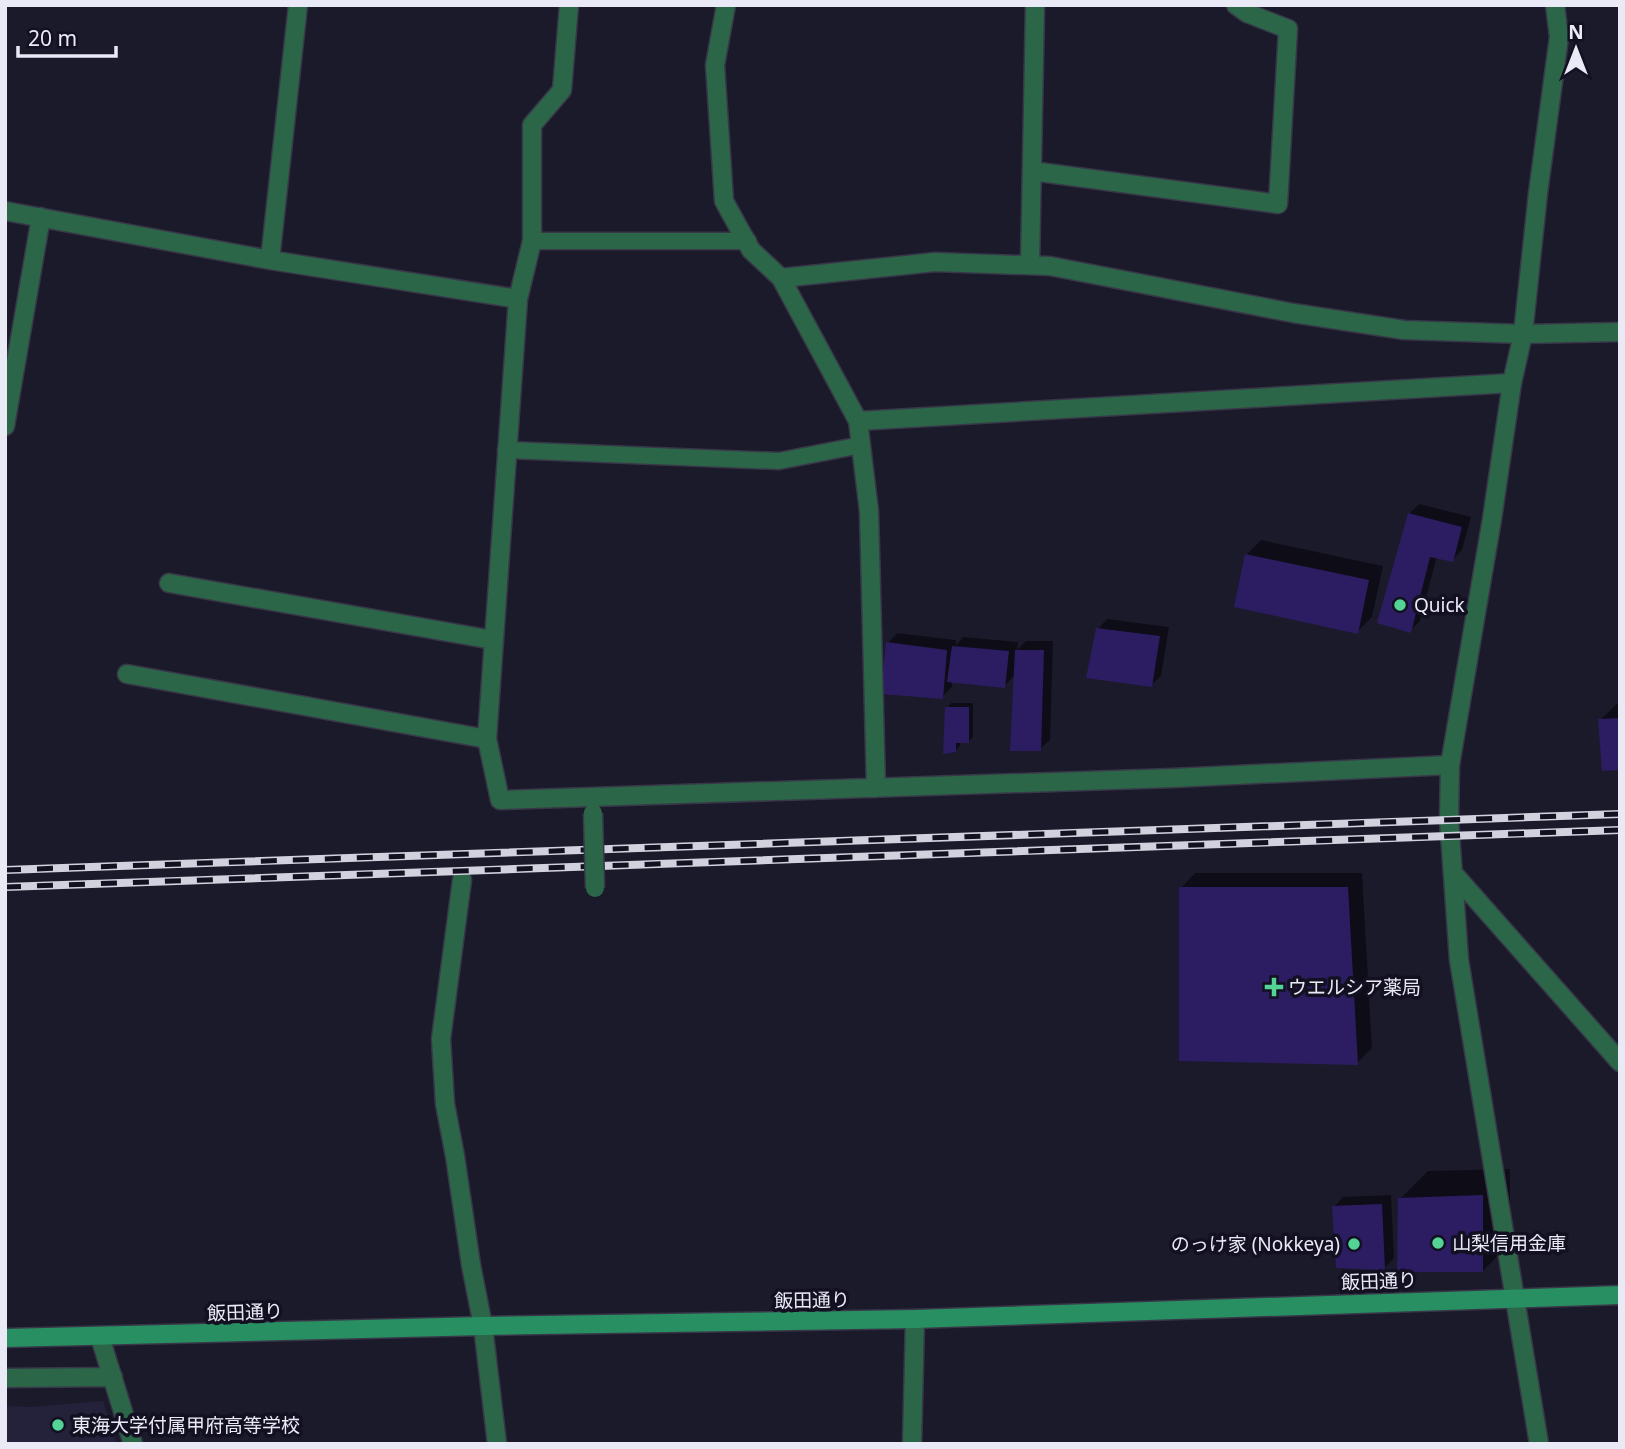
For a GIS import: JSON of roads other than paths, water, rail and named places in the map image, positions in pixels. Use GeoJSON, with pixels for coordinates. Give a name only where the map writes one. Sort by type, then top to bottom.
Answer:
{"type":"FeatureCollection","features":[{"type":"Feature","properties":{"kind":"main road","name":"飯田通り"},"geometry":{"type":"LineString","coordinates":[[5,1338],[915,1319],[1620,1295]]}},
{"type":"Feature","properties":{"kind":"street"},"geometry":{"type":"LineString","coordinates":[[270,260],[298,5]]}},
{"type":"Feature","properties":{"kind":"street"},"geometry":{"type":"LineString","coordinates":[[569,5],[562,90],[532,125],[532,241],[518,299],[487,739],[500,800],[1173,778],[1450,765]]}},
{"type":"Feature","properties":{"kind":"street"},"geometry":{"type":"LineString","coordinates":[[726,5],[715,65],[724,201],[751,250],[781,278],[859,421],[869,511],[876,788]]}},
{"type":"Feature","properties":{"kind":"street"},"geometry":{"type":"LineString","coordinates":[[1030,265],[1035,5]]}},
{"type":"Feature","properties":{"kind":"street"},"geometry":{"type":"LineString","coordinates":[[1032,171],[1278,204],[1288,29],[1247,13],[1236,5]]}},
{"type":"Feature","properties":{"kind":"street"},"geometry":{"type":"LineString","coordinates":[[1539,1444],[1459,960],[1449,820],[1450,765],[1512,383],[1523,334],[1559,37],[1555,5]]}},
{"type":"Feature","properties":{"kind":"street"},"geometry":{"type":"LineString","coordinates":[[5,211],[270,260],[518,299]]}},
{"type":"Feature","properties":{"kind":"street"},"geometry":{"type":"LineString","coordinates":[[5,426],[41,217]]}},
{"type":"Feature","properties":{"kind":"street"},"geometry":{"type":"LineString","coordinates":[[781,278],[935,262],[1050,266],[1293,313],[1404,330],[1523,334],[1620,332]]}},
{"type":"Feature","properties":{"kind":"street"},"geometry":{"type":"LineString","coordinates":[[859,421],[1512,383]]}},
{"type":"Feature","properties":{"kind":"street"},"geometry":{"type":"LineString","coordinates":[[169,583],[493,640]]}},
{"type":"Feature","properties":{"kind":"street"},"geometry":{"type":"LineString","coordinates":[[127,674],[487,739]]}},
{"type":"Feature","properties":{"kind":"street"},"geometry":{"type":"LineString","coordinates":[[593,813],[595,888]]}},
{"type":"Feature","properties":{"kind":"street"},"geometry":{"type":"LineString","coordinates":[[1453,873],[1620,1062]]}},
{"type":"Feature","properties":{"kind":"street"},"geometry":{"type":"LineString","coordinates":[[462,880],[441,1039],[445,1104],[482,1326],[497,1444]]}},
{"type":"Feature","properties":{"kind":"street"},"geometry":{"type":"LineString","coordinates":[[912,1444],[915,1319]]}},
{"type":"Feature","properties":{"kind":"street"},"geometry":{"type":"LineString","coordinates":[[100,1337],[133,1444]]}},
{"type":"Feature","properties":{"kind":"street"},"geometry":{"type":"LineString","coordinates":[[5,1378],[113,1377]]}},
{"type":"Feature","properties":{"kind":"lane"},"geometry":{"type":"LineString","coordinates":[[532,241],[748,241]]}},
{"type":"Feature","properties":{"kind":"lane"},"geometry":{"type":"LineString","coordinates":[[506,450],[779,461],[861,445]]}},
{"type":"Feature","properties":{"kind":"railway"},"geometry":{"type":"LineString","coordinates":[[5,870],[1620,814]]}},
{"type":"Feature","properties":{"kind":"railway"},"geometry":{"type":"LineString","coordinates":[[5,887],[1620,830]]}},
{"type":"Feature","properties":{"kind":"place","name":"Quick"},"geometry":{"type":"Point","coordinates":[1400,605]}},
{"type":"Feature","properties":{"kind":"place","name":"ウエルシア薬局"},"geometry":{"type":"Point","coordinates":[1274,987]}},
{"type":"Feature","properties":{"kind":"place","name":"山梨信用金庫"},"geometry":{"type":"Point","coordinates":[1438,1243]}},
{"type":"Feature","properties":{"kind":"place","name":"のっけ家 (Nokkeya)"},"geometry":{"type":"Point","coordinates":[1354,1244]}},
{"type":"Feature","properties":{"kind":"place","name":"東海大学付属甲府高等学校"},"geometry":{"type":"Point","coordinates":[58,1425]}}]}
